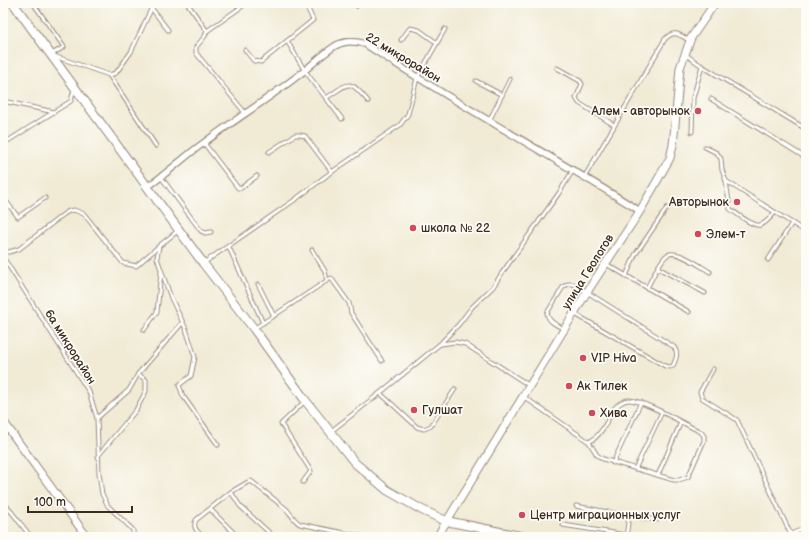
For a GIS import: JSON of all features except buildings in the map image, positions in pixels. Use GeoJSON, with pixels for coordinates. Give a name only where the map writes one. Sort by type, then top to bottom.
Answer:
{"type":"FeatureCollection","features":[{"type":"Feature","properties":{"kind":"main road"},"geometry":{"type":"LineString","coordinates":[[13,3],[203,263],[254,329],[305,400],[355,463],[387,490],[422,510],[446,521],[525,537]]}},
{"type":"Feature","properties":{"kind":"street","name":"улица Геологов"},"geometry":{"type":"LineString","coordinates":[[437,537],[588,292],[640,211],[670,158],[673,145],[678,82],[684,54],[690,41],[715,3]]}},
{"type":"Feature","properties":{"kind":"street","name":"22 микрорайон"},"geometry":{"type":"LineString","coordinates":[[147,187],[162,177],[204,143],[305,71],[336,45],[345,42],[355,42],[365,44],[416,78],[585,176],[640,211]]}},
{"type":"Feature","properties":{"kind":"street"},"geometry":{"type":"LineString","coordinates":[[3,421],[6,430],[87,537]]}},
{"type":"Feature","properties":{"kind":"lane"},"geometry":{"type":"LineString","coordinates":[[33,3],[64,47],[50,54]]}},
{"type":"Feature","properties":{"kind":"lane"},"geometry":{"type":"LineString","coordinates":[[50,54],[109,75],[116,73],[131,52],[154,3]]}},
{"type":"Feature","properties":{"kind":"lane"},"geometry":{"type":"LineString","coordinates":[[187,3],[207,31]]}},
{"type":"Feature","properties":{"kind":"lane"},"geometry":{"type":"LineString","coordinates":[[246,114],[196,53],[196,47],[207,31],[247,3]]}},
{"type":"Feature","properties":{"kind":"lane"},"geometry":{"type":"LineString","coordinates":[[245,50],[254,61],[261,62],[313,20],[307,7]]}},
{"type":"Feature","properties":{"kind":"lane"},"geometry":{"type":"LineString","coordinates":[[152,9],[168,30]]}},
{"type":"Feature","properties":{"kind":"lane"},"geometry":{"type":"LineString","coordinates":[[401,40],[410,28],[419,30],[437,43]]}},
{"type":"Feature","properties":{"kind":"lane"},"geometry":{"type":"LineString","coordinates":[[203,263],[400,125],[408,114],[416,78],[445,29]]}},
{"type":"Feature","properties":{"kind":"lane"},"geometry":{"type":"LineString","coordinates":[[585,176],[665,39],[673,33],[678,34],[690,41]]}},
{"type":"Feature","properties":{"kind":"lane"},"geometry":{"type":"LineString","coordinates":[[287,41],[305,71],[342,119]]}},
{"type":"Feature","properties":{"kind":"lane"},"geometry":{"type":"LineString","coordinates":[[684,54],[806,129]]}},
{"type":"Feature","properties":{"kind":"lane"},"geometry":{"type":"LineString","coordinates":[[692,132],[693,98],[702,66]]}},
{"type":"Feature","properties":{"kind":"lane"},"geometry":{"type":"LineString","coordinates":[[557,68],[582,84],[576,98],[579,102],[614,125]]}},
{"type":"Feature","properties":{"kind":"lane"},"geometry":{"type":"LineString","coordinates":[[109,75],[156,146]]}},
{"type":"Feature","properties":{"kind":"lane"},"geometry":{"type":"LineString","coordinates":[[489,121],[510,79]]}},
{"type":"Feature","properties":{"kind":"lane"},"geometry":{"type":"LineString","coordinates":[[476,81],[502,95]]}},
{"type":"Feature","properties":{"kind":"lane"},"geometry":{"type":"LineString","coordinates":[[326,98],[350,84],[355,86],[368,101]]}},
{"type":"Feature","properties":{"kind":"lane"},"geometry":{"type":"LineString","coordinates":[[3,144],[71,101],[74,87]]}},
{"type":"Feature","properties":{"kind":"lane"},"geometry":{"type":"LineString","coordinates":[[711,99],[806,158]]}},
{"type":"Feature","properties":{"kind":"lane"},"geometry":{"type":"LineString","coordinates":[[3,101],[54,112]]}},
{"type":"Feature","properties":{"kind":"lane"},"geometry":{"type":"LineString","coordinates":[[269,152],[295,135],[300,134],[305,136],[332,172]]}},
{"type":"Feature","properties":{"kind":"lane"},"geometry":{"type":"LineString","coordinates":[[204,143],[238,188],[241,188],[257,176]]}},
{"type":"Feature","properties":{"kind":"lane"},"geometry":{"type":"LineString","coordinates":[[705,147],[717,153],[721,159],[730,209],[754,225],[760,226],[775,212]]}},
{"type":"Feature","properties":{"kind":"lane"},"geometry":{"type":"LineString","coordinates":[[330,432],[440,344],[459,324],[472,307],[493,287],[559,193],[573,170]]}},
{"type":"Feature","properties":{"kind":"lane"},"geometry":{"type":"LineString","coordinates":[[162,177],[201,232],[210,232]]}},
{"type":"Feature","properties":{"kind":"lane"},"geometry":{"type":"LineString","coordinates":[[726,181],[803,230],[806,225]]}},
{"type":"Feature","properties":{"kind":"lane"},"geometry":{"type":"LineString","coordinates":[[3,196],[18,217],[45,198]]}},
{"type":"Feature","properties":{"kind":"lane"},"geometry":{"type":"LineString","coordinates":[[626,276],[635,255],[667,208]]}},
{"type":"Feature","properties":{"kind":"lane"},"geometry":{"type":"LineString","coordinates":[[3,252],[19,249],[64,214],[74,210],[84,214],[123,263],[136,266],[179,230]]}},
{"type":"Feature","properties":{"kind":"lane"},"geometry":{"type":"LineString","coordinates":[[768,260],[792,223]]}},
{"type":"Feature","properties":{"kind":"lane"},"geometry":{"type":"LineString","coordinates":[[159,246],[157,258],[161,271],[183,322],[195,357],[191,376],[179,386],[183,396],[218,445]]}},
{"type":"Feature","properties":{"kind":"lane"},"geometry":{"type":"LineString","coordinates":[[228,246],[263,323]]}},
{"type":"Feature","properties":{"kind":"lane"},"geometry":{"type":"LineString","coordinates":[[312,250],[325,271],[327,280]]}},
{"type":"Feature","properties":{"kind":"lane"},"geometry":{"type":"LineString","coordinates":[[647,288],[665,256],[670,253],[677,253],[710,272]]}},
{"type":"Feature","properties":{"kind":"lane","name":"6а микрорайон"},"geometry":{"type":"LineString","coordinates":[[3,257],[89,392],[96,418],[98,473],[102,494],[108,506],[132,530],[133,535],[131,537]]}},
{"type":"Feature","properties":{"kind":"lane"},"geometry":{"type":"LineString","coordinates":[[606,264],[689,312]]}},
{"type":"Feature","properties":{"kind":"lane"},"geometry":{"type":"LineString","coordinates":[[658,268],[706,293]]}},
{"type":"Feature","properties":{"kind":"lane"},"geometry":{"type":"LineString","coordinates":[[144,330],[156,312],[161,271]]}},
{"type":"Feature","properties":{"kind":"lane"},"geometry":{"type":"LineString","coordinates":[[254,329],[332,278],[348,303],[351,313],[382,361]]}},
{"type":"Feature","properties":{"kind":"lane"},"geometry":{"type":"LineString","coordinates":[[258,284],[274,316]]}},
{"type":"Feature","properties":{"kind":"lane"},"geometry":{"type":"LineString","coordinates":[[565,330],[551,321],[547,313],[563,287],[568,284],[573,284],[674,347],[677,350],[677,355],[673,366],[666,366],[575,314]]}},
{"type":"Feature","properties":{"kind":"lane"},"geometry":{"type":"LineString","coordinates":[[96,418],[129,390],[138,374],[183,322]]}},
{"type":"Feature","properties":{"kind":"lane"},"geometry":{"type":"LineString","coordinates":[[440,344],[455,342],[465,344],[530,386]]}},
{"type":"Feature","properties":{"kind":"lane"},"geometry":{"type":"LineString","coordinates":[[713,369],[700,392],[700,395],[702,398],[737,420],[792,536],[806,528]]}},
{"type":"Feature","properties":{"kind":"lane"},"geometry":{"type":"LineString","coordinates":[[98,456],[136,410],[146,390],[146,380],[138,374]]}},
{"type":"Feature","properties":{"kind":"lane"},"geometry":{"type":"LineString","coordinates":[[380,393],[417,427],[424,429],[431,426],[455,390]]}},
{"type":"Feature","properties":{"kind":"lane"},"geometry":{"type":"LineString","coordinates":[[524,397],[589,442],[597,455],[603,459],[679,480],[688,476],[703,445],[704,436],[701,432],[662,412],[641,402],[629,400],[623,401],[617,405],[599,434],[589,442]]}},
{"type":"Feature","properties":{"kind":"lane"},"geometry":{"type":"LineString","coordinates":[[303,482],[311,471],[281,424],[305,400]]}},
{"type":"Feature","properties":{"kind":"lane"},"geometry":{"type":"LineString","coordinates":[[613,463],[641,402]]}},
{"type":"Feature","properties":{"kind":"lane"},"geometry":{"type":"LineString","coordinates":[[635,469],[662,412]]}},
{"type":"Feature","properties":{"kind":"lane"},"geometry":{"type":"LineString","coordinates":[[658,475],[681,422]]}},
{"type":"Feature","properties":{"kind":"lane"},"geometry":{"type":"LineString","coordinates":[[203,537],[195,529],[194,524],[196,520],[231,492],[251,481],[289,512],[294,520],[300,524],[364,537]]}},
{"type":"Feature","properties":{"kind":"lane"},"geometry":{"type":"LineString","coordinates":[[231,492],[240,506],[274,537]]}},
{"type":"Feature","properties":{"kind":"lane"},"geometry":{"type":"LineString","coordinates":[[3,501],[31,537]]}},
{"type":"Feature","properties":{"kind":"lane"},"geometry":{"type":"LineString","coordinates":[[576,506],[657,520]]}},
{"type":"Feature","properties":{"kind":"lane"},"geometry":{"type":"LineString","coordinates":[[210,509],[238,537]]}},
{"type":"Feature","properties":{"kind":"lane"},"geometry":{"type":"LineString","coordinates":[[563,524],[626,536],[629,516]]}},
{"type":"Feature","properties":{"kind":"place","name":"Алем - авторынок"},"geometry":{"type":"Point","coordinates":[698,111]}},
{"type":"Feature","properties":{"kind":"place","name":"Авторынок"},"geometry":{"type":"Point","coordinates":[737,202]}},
{"type":"Feature","properties":{"kind":"place","name":"школа № 22"},"geometry":{"type":"Point","coordinates":[413,228]}},
{"type":"Feature","properties":{"kind":"place","name":"Элем-т"},"geometry":{"type":"Point","coordinates":[698,234]}},
{"type":"Feature","properties":{"kind":"place","name":"VIP Hiva"},"geometry":{"type":"Point","coordinates":[583,358]}},
{"type":"Feature","properties":{"kind":"place","name":"Ак Тилек"},"geometry":{"type":"Point","coordinates":[569,386]}},
{"type":"Feature","properties":{"kind":"place","name":"Гулшат"},"geometry":{"type":"Point","coordinates":[414,410]}},
{"type":"Feature","properties":{"kind":"place","name":"Хива"},"geometry":{"type":"Point","coordinates":[592,413]}},
{"type":"Feature","properties":{"kind":"place","name":"Центр миграционных услуг"},"geometry":{"type":"Point","coordinates":[522,515]}}]}
